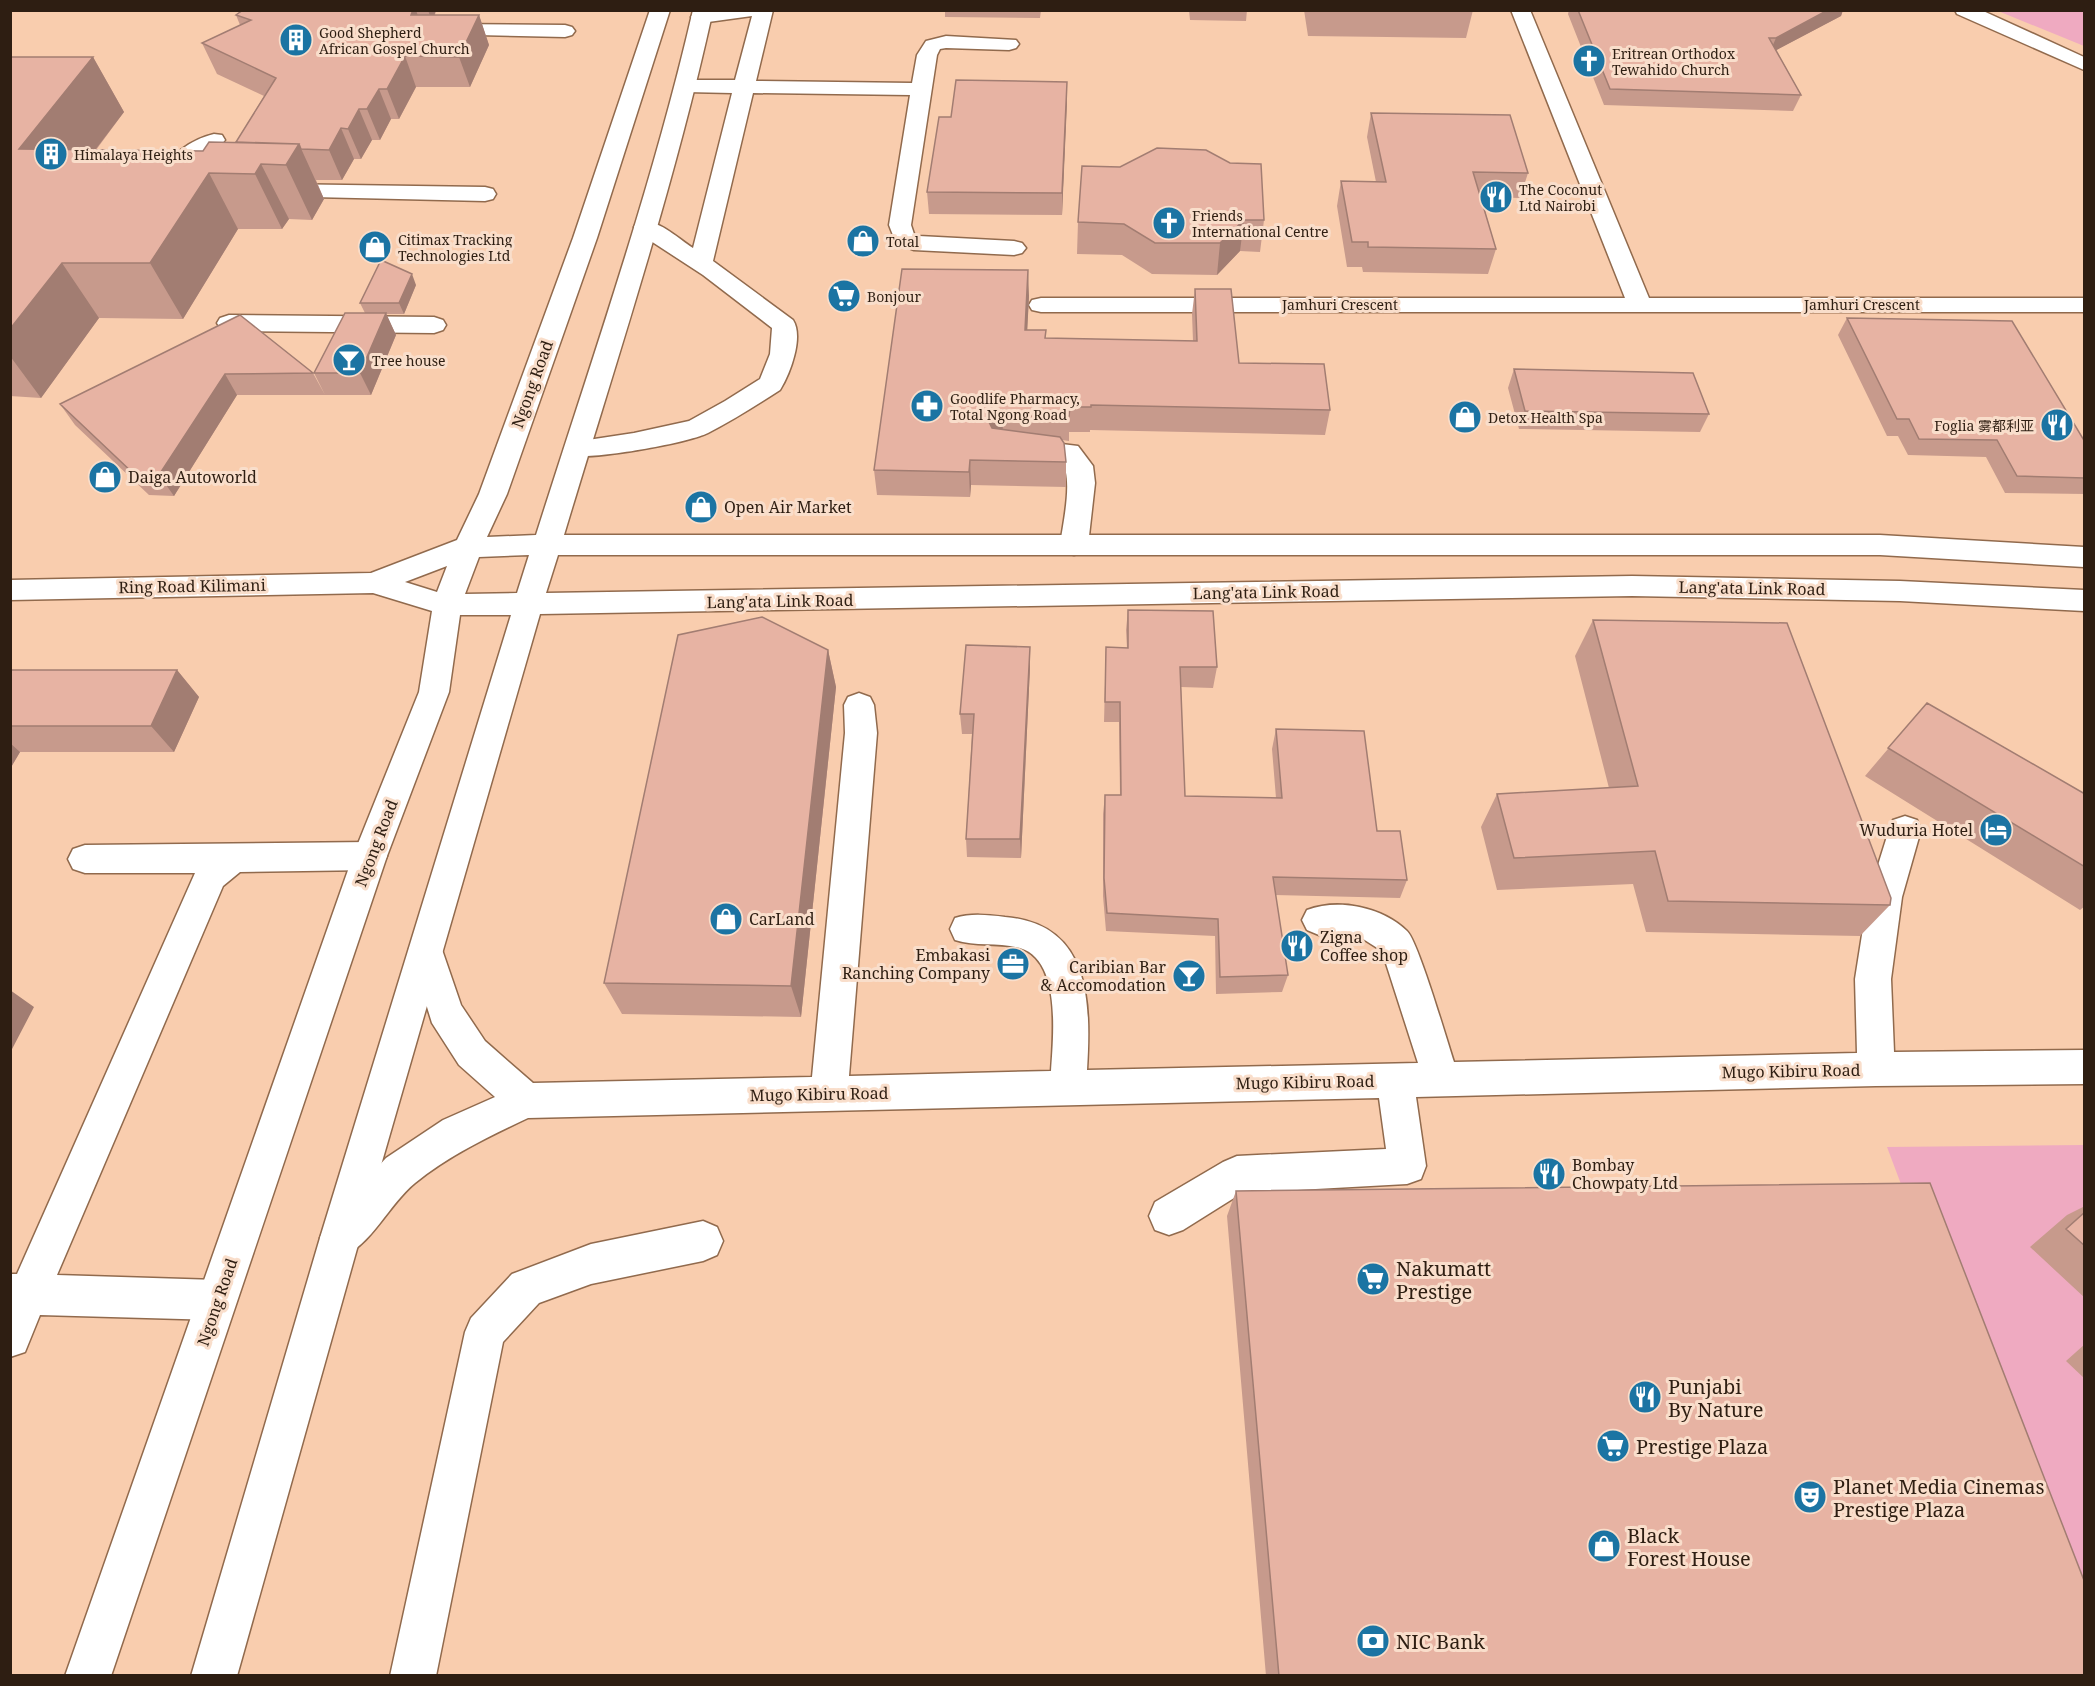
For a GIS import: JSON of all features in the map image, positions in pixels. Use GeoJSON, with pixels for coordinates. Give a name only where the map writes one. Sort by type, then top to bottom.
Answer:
{"type":"FeatureCollection","features":[{"type":"Feature","properties":{"kind":"main road","name":"Ngong Road"},"geometry":{"type":"LineString","coordinates":[[88,1676],[370,856],[434,692],[447,605],[468,547],[493,494],[585,238],[660,10]]}},
{"type":"Feature","properties":{"kind":"main road"},"geometry":{"type":"LineString","coordinates":[[214,1676],[340,1238],[528,605],[645,227],[686,86],[702,14],[751,10]]}},
{"type":"Feature","properties":{"kind":"main road"},"geometry":{"type":"LineString","coordinates":[[700,263],[742,86],[763,10]]}},
{"type":"Feature","properties":{"kind":"main road"},"geometry":{"type":"LineString","coordinates":[[1520,10],[1639,303]]}},
{"type":"Feature","properties":{"kind":"main road"},"geometry":{"type":"LineString","coordinates":[[1964,10],[2085,64]]}},
{"type":"Feature","properties":{"kind":"main road"},"geometry":{"type":"LineString","coordinates":[[425,30],[565,30]]}},
{"type":"Feature","properties":{"kind":"main road"},"geometry":{"type":"LineString","coordinates":[[1009,44],[945,42],[933,45],[927,55],[900,225],[904,237],[914,243],[1014,248]]}},
{"type":"Feature","properties":{"kind":"main road"},"geometry":{"type":"LineString","coordinates":[[686,86],[921,89]]}},
{"type":"Feature","properties":{"kind":"main road"},"geometry":{"type":"LineString","coordinates":[[199,190],[175,188],[168,177],[176,164],[190,150],[214,140]]}},
{"type":"Feature","properties":{"kind":"main road"},"geometry":{"type":"LineString","coordinates":[[259,191],[485,194]]}},
{"type":"Feature","properties":{"kind":"main road"},"geometry":{"type":"LineString","coordinates":[[577,449],[634,442],[697,428],[771,384],[783,354],[784,325],[700,263],[645,227]]}},
{"type":"Feature","properties":{"kind":"main road","name":"Jamhuri Crescent"},"geometry":{"type":"LineString","coordinates":[[1041,305],[1639,303],[2085,305]]}},
{"type":"Feature","properties":{"kind":"main road"},"geometry":{"type":"LineString","coordinates":[[230,323],[434,325]]}},
{"type":"Feature","properties":{"kind":"main road"},"geometry":{"type":"LineString","coordinates":[[1004,446],[1069,452],[1075,458],[1080,466],[1081,483],[1074,545]]}},
{"type":"Feature","properties":{"kind":"main road"},"geometry":{"type":"LineString","coordinates":[[373,583],[468,547],[546,545],[1880,545],[2085,557]]}},
{"type":"Feature","properties":{"kind":"main road","name":"Lang'ata Link Road"},"geometry":{"type":"LineString","coordinates":[[373,583],[447,605],[1632,586],[1900,591],[2085,600]]}},
{"type":"Feature","properties":{"kind":"main road","name":"Ring Road Kilimani"},"geometry":{"type":"LineString","coordinates":[[10,590],[373,583]]}},
{"type":"Feature","properties":{"kind":"main road"},"geometry":{"type":"LineString","coordinates":[[828,1094],[861,733],[859,705]]}},
{"type":"Feature","properties":{"kind":"main road"},"geometry":{"type":"LineString","coordinates":[[1876,1069],[1873,979],[1885,897],[1905,830]]}},
{"type":"Feature","properties":{"kind":"main road"},"geometry":{"type":"LineString","coordinates":[[85,859],[370,856]]}},
{"type":"Feature","properties":{"kind":"main road"},"geometry":{"type":"LineString","coordinates":[[10,1337],[20,1294],[210,877],[232,859]]}},
{"type":"Feature","properties":{"kind":"main road"},"geometry":{"type":"LineString","coordinates":[[1319,920],[1366,922],[1396,942],[1442,1080]]}},
{"type":"Feature","properties":{"kind":"main road"},"geometry":{"type":"LineString","coordinates":[[967,929],[1030,935],[1047,946],[1065,976],[1071,1010],[1068,1088]]}},
{"type":"Feature","properties":{"kind":"main road"},"geometry":{"type":"LineString","coordinates":[[340,1238],[400,1171],[456,1133],[526,1101],[472,1053],[466,1044],[445,1012],[426,949]]}},
{"type":"Feature","properties":{"kind":"main road","name":"Mugo Kibiru Road"},"geometry":{"type":"LineString","coordinates":[[526,1101],[2085,1066]]}},
{"type":"Feature","properties":{"kind":"main road"},"geometry":{"type":"LineString","coordinates":[[1168,1216],[1237,1175],[1407,1166],[1395,1080]]}},
{"type":"Feature","properties":{"kind":"main road"},"geometry":{"type":"LineString","coordinates":[[413,1676],[485,1332],[526,1288],[591,1264],[703,1241]]}},
{"type":"Feature","properties":{"kind":"main road"},"geometry":{"type":"LineString","coordinates":[[20,1294],[217,1300]]}},
{"type":"Feature","properties":{"kind":"shaded area"},"geometry":{"type":"Polygon","coordinates":[[[1998,11],[2084,11],[2084,46],[1998,11]]]}},
{"type":"Feature","properties":{"kind":"shaded area"},"geometry":{"type":"Polygon","coordinates":[[[2084,1145],[2084,1670],[1887,1147],[2084,1145]]]}},
{"type":"Feature","properties":{"kind":"building"},"geometry":{"type":"Polygon","coordinates":[[[243,10],[413,10],[411,15],[479,15],[459,57],[405,56],[387,89],[379,89],[367,109],[359,109],[348,129],[341,128],[329,150],[301,149],[299,144],[236,142],[276,78],[202,43],[251,20],[236,15],[243,10]]]}},
{"type":"Feature","properties":{"kind":"building"},"geometry":{"type":"Polygon","coordinates":[[[1578,10],[1828,10],[1776,38],[1769,38],[1801,95],[1610,89],[1578,10]]]}},
{"type":"Feature","properties":{"kind":"building"},"geometry":{"type":"Polygon","coordinates":[[[10,57],[93,57],[19,149],[203,151],[209,142],[299,144],[286,165],[261,164],[255,174],[209,173],[150,263],[62,263],[10,329],[10,57]]]}},
{"type":"Feature","properties":{"kind":"building"},"geometry":{"type":"Polygon","coordinates":[[[956,80],[1067,82],[1062,193],[927,192],[939,117],[951,117],[956,80]]]}},
{"type":"Feature","properties":{"kind":"building"},"geometry":{"type":"Polygon","coordinates":[[[1371,113],[1510,115],[1528,173],[1473,172],[1496,249],[1368,247],[1368,242],[1352,242],[1341,181],[1386,182],[1371,113]]]}},
{"type":"Feature","properties":{"kind":"building"},"geometry":{"type":"Polygon","coordinates":[[[1157,148],[1206,150],[1230,163],[1261,164],[1264,220],[1244,220],[1220,243],[1155,243],[1124,224],[1078,222],[1082,166],[1120,167],[1157,148]]]}},
{"type":"Feature","properties":{"kind":"building"},"geometry":{"type":"Polygon","coordinates":[[[381,260],[412,274],[399,303],[360,303],[381,260]]]}},
{"type":"Feature","properties":{"kind":"building"},"geometry":{"type":"Polygon","coordinates":[[[902,269],[1028,270],[1025,330],[1046,330],[1045,338],[1197,341],[1195,289],[1231,289],[1239,363],[1324,364],[1330,410],[1091,405],[1091,407],[1070,407],[1069,416],[1002,410],[993,413],[988,420],[992,428],[1060,437],[1064,443],[1066,462],[970,460],[969,472],[874,470],[902,269]]]}},
{"type":"Feature","properties":{"kind":"building"},"geometry":{"type":"Polygon","coordinates":[[[345,313],[386,313],[360,373],[314,373],[345,313]]]}},
{"type":"Feature","properties":{"kind":"building"},"geometry":{"type":"Polygon","coordinates":[[[240,315],[313,373],[225,374],[159,475],[134,474],[60,404],[240,315]]]}},
{"type":"Feature","properties":{"kind":"building"},"geometry":{"type":"Polygon","coordinates":[[[1847,318],[2012,321],[2085,442],[2085,478],[2017,476],[1997,440],[1919,439],[1909,419],[1897,419],[1847,318]]]}},
{"type":"Feature","properties":{"kind":"building"},"geometry":{"type":"Polygon","coordinates":[[[1514,369],[1693,373],[1709,414],[1525,411],[1514,369]]]}},
{"type":"Feature","properties":{"kind":"building"},"geometry":{"type":"Polygon","coordinates":[[[1128,610],[1213,611],[1217,667],[1180,667],[1185,796],[1282,798],[1276,729],[1364,731],[1377,831],[1400,831],[1407,880],[1273,877],[1288,975],[1220,977],[1218,919],[1107,913],[1104,878],[1105,795],[1121,795],[1120,702],[1105,702],[1106,647],[1128,648],[1128,610]]]}},
{"type":"Feature","properties":{"kind":"building","name":"CarLand"},"geometry":{"type":"Polygon","coordinates":[[[762,617],[828,650],[791,986],[604,983],[678,635],[762,617]]]}},
{"type":"Feature","properties":{"kind":"building"},"geometry":{"type":"Polygon","coordinates":[[[1593,620],[1787,623],[1891,898],[1890,905],[1668,901],[1655,851],[1514,858],[1497,794],[1638,786],[1593,620]]]}},
{"type":"Feature","properties":{"kind":"building"},"geometry":{"type":"Polygon","coordinates":[[[966,645],[1030,647],[1020,839],[966,839],[974,714],[960,714],[966,645]]]}},
{"type":"Feature","properties":{"kind":"building"},"geometry":{"type":"Polygon","coordinates":[[[10,670],[177,670],[151,726],[10,726],[10,670]]]}},
{"type":"Feature","properties":{"kind":"building"},"geometry":{"type":"Polygon","coordinates":[[[1927,703],[2085,794],[2085,867],[1888,748],[1927,703]]]}},
{"type":"Feature","properties":{"kind":"building","name":"Prestige Plaza"},"geometry":{"type":"Polygon","coordinates":[[[1930,1183],[2085,1583],[2085,1676],[1279,1676],[1236,1191],[1930,1183]]]}},
{"type":"Feature","properties":{"kind":"building"},"geometry":{"type":"Polygon","coordinates":[[[2085,1212],[2085,1246],[2066,1229],[2085,1212]]]}},
{"type":"Feature","properties":{"kind":"place","name":"Good Shepherd African Gospel Church"},"geometry":{"type":"Point","coordinates":[296,40]}},
{"type":"Feature","properties":{"kind":"place","name":"Eritrean Orthodox Tewahido Church"},"geometry":{"type":"Point","coordinates":[1589,61]}},
{"type":"Feature","properties":{"kind":"place","name":"Himalaya Heights"},"geometry":{"type":"Point","coordinates":[51,154]}},
{"type":"Feature","properties":{"kind":"place","name":"The Coconut Ltd Nairobi"},"geometry":{"type":"Point","coordinates":[1496,197]}},
{"type":"Feature","properties":{"kind":"place","name":"Friends International Centre"},"geometry":{"type":"Point","coordinates":[1169,223]}},
{"type":"Feature","properties":{"kind":"place","name":"Total"},"geometry":{"type":"Point","coordinates":[863,241]}},
{"type":"Feature","properties":{"kind":"place","name":"Citimax Tracking Technologies Ltd"},"geometry":{"type":"Point","coordinates":[375,247]}},
{"type":"Feature","properties":{"kind":"place","name":"Bonjour"},"geometry":{"type":"Point","coordinates":[844,296]}},
{"type":"Feature","properties":{"kind":"place","name":"Tree house"},"geometry":{"type":"Point","coordinates":[349,360]}},
{"type":"Feature","properties":{"kind":"place","name":"Goodlife Pharmacy, Total Ngong Road"},"geometry":{"type":"Point","coordinates":[927,406]}},
{"type":"Feature","properties":{"kind":"place","name":"Detox Health Spa"},"geometry":{"type":"Point","coordinates":[1465,417]}},
{"type":"Feature","properties":{"kind":"place","name":"Foglia 雾都利亚"},"geometry":{"type":"Point","coordinates":[2057,425]}},
{"type":"Feature","properties":{"kind":"place","name":"Daiga Autoworld"},"geometry":{"type":"Point","coordinates":[105,477]}},
{"type":"Feature","properties":{"kind":"place","name":"Open Air Market"},"geometry":{"type":"Point","coordinates":[701,507]}},
{"type":"Feature","properties":{"kind":"place","name":"Wuduria Hotel"},"geometry":{"type":"Point","coordinates":[1996,830]}},
{"type":"Feature","properties":{"kind":"place","name":"CarLand"},"geometry":{"type":"Point","coordinates":[726,919]}},
{"type":"Feature","properties":{"kind":"place","name":"Zigna Coffee shop"},"geometry":{"type":"Point","coordinates":[1297,946]}},
{"type":"Feature","properties":{"kind":"place","name":"Embakasi Ranching Company"},"geometry":{"type":"Point","coordinates":[1013,964]}},
{"type":"Feature","properties":{"kind":"place","name":"Caribian Bar & Accomodation"},"geometry":{"type":"Point","coordinates":[1189,976]}},
{"type":"Feature","properties":{"kind":"place","name":"Bombay Chowpaty Ltd"},"geometry":{"type":"Point","coordinates":[1549,1174]}},
{"type":"Feature","properties":{"kind":"place","name":"Nakumatt Prestige"},"geometry":{"type":"Point","coordinates":[1373,1279]}},
{"type":"Feature","properties":{"kind":"place","name":"Punjabi By Nature"},"geometry":{"type":"Point","coordinates":[1645,1397]}},
{"type":"Feature","properties":{"kind":"place","name":"Prestige Plaza"},"geometry":{"type":"Point","coordinates":[1613,1446]}},
{"type":"Feature","properties":{"kind":"place","name":"Planet Media Cinemas Prestige Plaza"},"geometry":{"type":"Point","coordinates":[1810,1497]}},
{"type":"Feature","properties":{"kind":"place","name":"Black Forest House"},"geometry":{"type":"Point","coordinates":[1604,1546]}},
{"type":"Feature","properties":{"kind":"place","name":"NIC Bank"},"geometry":{"type":"Point","coordinates":[1373,1641]}}]}
